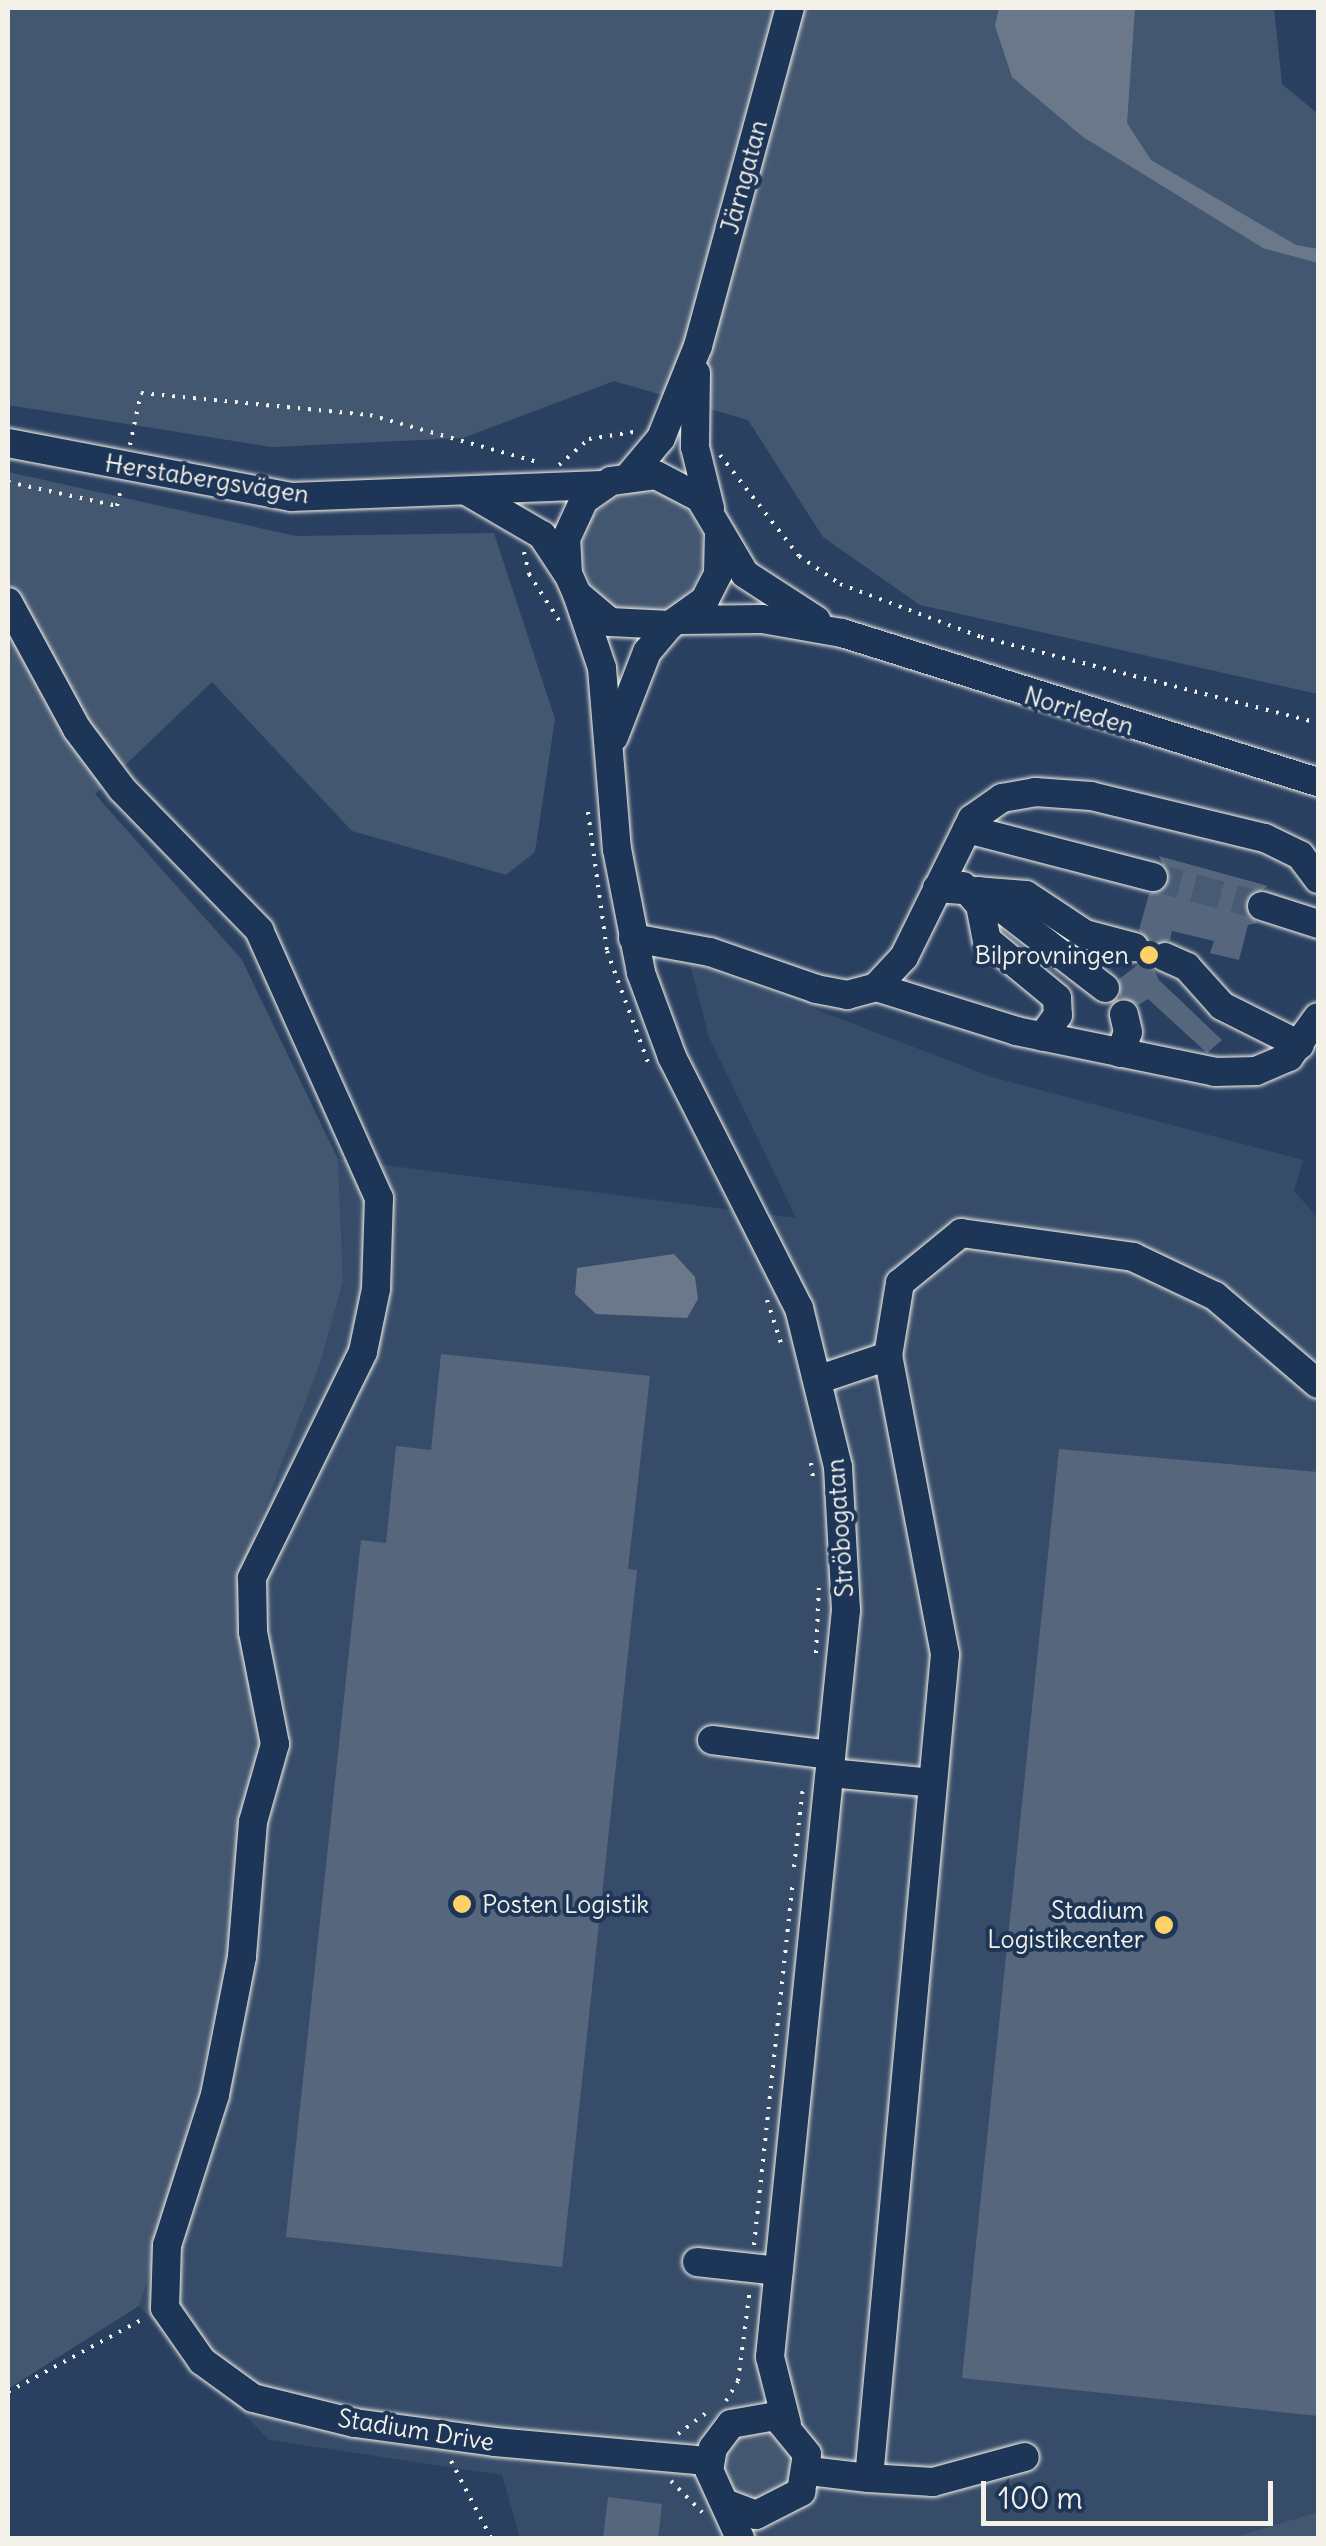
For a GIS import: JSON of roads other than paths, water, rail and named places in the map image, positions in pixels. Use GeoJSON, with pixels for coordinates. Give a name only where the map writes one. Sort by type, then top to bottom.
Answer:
{"type":"FeatureCollection","features":[{"type":"Feature","properties":{"kind":"street","name":"Järngatan"},"geometry":{"type":"LineString","coordinates":[[630,475],[660,438],[698,346],[790,8]]}},
{"type":"Feature","properties":{"kind":"street","name":"Järngatan"},"geometry":{"type":"LineString","coordinates":[[698,346],[695,447],[715,523]]}},
{"type":"Feature","properties":{"kind":"street","name":"Herstabergsvägen"},"geometry":{"type":"LineString","coordinates":[[8,443],[292,497],[602,485]]}},
{"type":"Feature","properties":{"kind":"street"},"geometry":{"type":"LineString","coordinates":[[572,584],[570,524],[602,485],[630,475],[672,480],[715,523],[759,586],[842,633]]}},
{"type":"Feature","properties":{"kind":"street"},"geometry":{"type":"LineString","coordinates":[[467,491],[542,535],[572,584],[610,622],[762,619],[842,633]]}},
{"type":"Feature","properties":{"kind":"street"},"geometry":{"type":"LineString","coordinates":[[676,622],[718,574],[715,523]]}},
{"type":"Feature","properties":{"kind":"street","name":"Ströbogatan"},"geometry":{"type":"LineString","coordinates":[[572,584],[596,640],[613,738],[616,848],[633,938],[672,1057],[765,1232],[820,1380],[838,1467],[844,1557],[831,1764],[770,2357],[746,2416]]}},
{"type":"Feature","properties":{"kind":"street","name":"Stadium Drive"},"geometry":{"type":"LineString","coordinates":[[8,602],[77,729],[122,789],[260,930],[379,1198],[376,1289],[363,1352],[252,1578],[253,1632],[275,1744],[252,1822],[242,1957],[215,2095],[168,2245],[165,2308],[202,2360],[253,2398],[355,2423],[710,2461]]}},
{"type":"Feature","properties":{"kind":"street","name":"Ströbogatan"},"geometry":{"type":"LineString","coordinates":[[613,738],[646,652],[676,622]]}},
{"type":"Feature","properties":{"kind":"street","name":"Norrleden"},"geometry":{"type":"LineString","coordinates":[[842,633],[1318,782]]}},
{"type":"Feature","properties":{"kind":"street"},"geometry":{"type":"LineString","coordinates":[[633,938],[710,952],[816,989],[847,995],[876,986],[904,957],[950,887],[966,829],[1002,798],[1092,796],[1265,838],[1300,855],[1318,879]]}},
{"type":"Feature","properties":{"kind":"street"},"geometry":{"type":"LineString","coordinates":[[966,829],[1153,877]]}},
{"type":"Feature","properties":{"kind":"street"},"geometry":{"type":"LineString","coordinates":[[950,887],[1026,894],[1085,934],[1134,947]]}},
{"type":"Feature","properties":{"kind":"street"},"geometry":{"type":"LineString","coordinates":[[950,887],[990,894],[1105,988]]}},
{"type":"Feature","properties":{"kind":"street"},"geometry":{"type":"LineString","coordinates":[[950,887],[980,905],[987,940],[1057,998],[1058,1016],[1042,1037]]}},
{"type":"Feature","properties":{"kind":"street"},"geometry":{"type":"LineString","coordinates":[[1262,906],[1318,924]]}},
{"type":"Feature","properties":{"kind":"street"},"geometry":{"type":"LineString","coordinates":[[1165,956],[1187,966],[1222,1006],[1300,1045]]}},
{"type":"Feature","properties":{"kind":"street"},"geometry":{"type":"LineString","coordinates":[[904,957],[921,988],[946,1008]]}},
{"type":"Feature","properties":{"kind":"street"},"geometry":{"type":"LineString","coordinates":[[876,986],[1042,1037],[1215,1072],[1256,1070],[1300,1045],[1318,1016]]}},
{"type":"Feature","properties":{"kind":"street"},"geometry":{"type":"LineString","coordinates":[[1120,1053],[1128,1032],[1124,1014]]}},
{"type":"Feature","properties":{"kind":"street"},"geometry":{"type":"LineString","coordinates":[[869,2478],[946,1654],[888,1356],[900,1284],[961,1232],[1133,1256],[1215,1296],[1318,1384]]}},
{"type":"Feature","properties":{"kind":"street"},"geometry":{"type":"LineString","coordinates":[[820,1380],[888,1356]]}},
{"type":"Feature","properties":{"kind":"street"},"geometry":{"type":"LineString","coordinates":[[712,1740],[934,1783]]}},
{"type":"Feature","properties":{"kind":"street"},"geometry":{"type":"LineString","coordinates":[[697,2262],[780,2271]]}},
{"type":"Feature","properties":{"kind":"street","name":"Ströbogatan"},"geometry":{"type":"LineString","coordinates":[[770,2357],[787,2424]]}},
{"type":"Feature","properties":{"kind":"street"},"geometry":{"type":"LineString","coordinates":[[740,2538],[710,2461],[719,2438],[746,2416],[764,2414],[787,2424],[800,2437],[808,2471],[802,2492],[773,2512],[757,2538]]}},
{"type":"Feature","properties":{"kind":"street"},"geometry":{"type":"LineString","coordinates":[[808,2471],[933,2482],[1025,2457]]}},
{"type":"Feature","properties":{"kind":"street"},"geometry":{"type":"LineString","coordinates":[[726,2503],[773,2512]]}},
{"type":"Feature","properties":{"kind":"tunnel"},"geometry":{"type":"LineString","coordinates":[[1153,877],[1262,906]]}},
{"type":"Feature","properties":{"kind":"place","name":"Bilprovningen"},"geometry":{"type":"Point","coordinates":[1149,955]}},
{"type":"Feature","properties":{"kind":"place","name":"Posten Logistik"},"geometry":{"type":"Point","coordinates":[462,1904]}},
{"type":"Feature","properties":{"kind":"place","name":"Stadium Logistikcenter"},"geometry":{"type":"Point","coordinates":[1164,1925]}}]}
